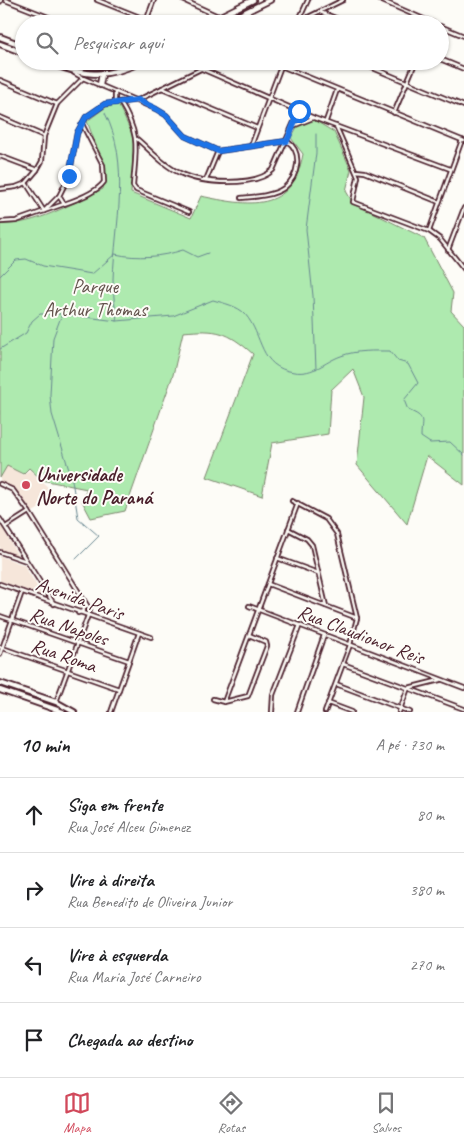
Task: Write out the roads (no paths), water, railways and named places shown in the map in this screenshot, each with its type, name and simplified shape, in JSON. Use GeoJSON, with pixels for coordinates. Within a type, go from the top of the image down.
{"type":"FeatureCollection","features":[{"type":"Feature","properties":{"kind":"main road"},"geometry":{"type":"LineString","coordinates":[[224,15],[254,0]]}},
{"type":"Feature","properties":{"kind":"main road"},"geometry":{"type":"LineString","coordinates":[[239,15],[270,0]]}},
{"type":"Feature","properties":{"kind":"main road"},"geometry":{"type":"LineString","coordinates":[[0,37],[15,43]]}},
{"type":"Feature","properties":{"kind":"main road"},"geometry":{"type":"LineString","coordinates":[[0,44],[15,50]]}},
{"type":"Feature","properties":{"kind":"main road"},"geometry":{"type":"LineString","coordinates":[[67,70],[74,73],[102,74],[121,70]]}},
{"type":"Feature","properties":{"kind":"main road"},"geometry":{"type":"LineString","coordinates":[[100,85],[102,74]]}},
{"type":"Feature","properties":{"kind":"main road"},"geometry":{"type":"LineString","coordinates":[[0,683],[56,702],[74,712]]}},
{"type":"Feature","properties":{"kind":"main road"},"geometry":{"type":"LineString","coordinates":[[0,690],[52,706],[63,712]]}},
{"type":"Feature","properties":{"kind":"street"},"geometry":{"type":"LineString","coordinates":[[97,0],[136,15]]}},
{"type":"Feature","properties":{"kind":"street"},"geometry":{"type":"LineString","coordinates":[[148,15],[154,0]]}},
{"type":"Feature","properties":{"kind":"street"},"geometry":{"type":"LineString","coordinates":[[183,0],[216,15]]}},
{"type":"Feature","properties":{"kind":"street"},"geometry":{"type":"LineString","coordinates":[[301,15],[308,0]]}},
{"type":"Feature","properties":{"kind":"street"},"geometry":{"type":"LineString","coordinates":[[314,15],[343,0]]}},
{"type":"Feature","properties":{"kind":"street"},"geometry":{"type":"LineString","coordinates":[[380,0],[414,15]]}},
{"type":"Feature","properties":{"kind":"street"},"geometry":{"type":"LineString","coordinates":[[2,1],[41,15]]}},
{"type":"Feature","properties":{"kind":"street"},"geometry":{"type":"LineString","coordinates":[[320,12],[328,15]]}},
{"type":"Feature","properties":{"kind":"street"},"geometry":{"type":"LineString","coordinates":[[449,30],[464,36]]}},
{"type":"Feature","properties":{"kind":"street"},"geometry":{"type":"LineString","coordinates":[[449,63],[464,69]]}},
{"type":"Feature","properties":{"kind":"street"},"geometry":{"type":"LineString","coordinates":[[44,211],[59,196],[69,176],[77,133],[86,117],[98,109],[115,103],[138,100],[200,70]]}},
{"type":"Feature","properties":{"kind":"street"},"geometry":{"type":"LineString","coordinates":[[204,70],[314,118],[450,170]]}},
{"type":"Feature","properties":{"kind":"street"},"geometry":{"type":"LineString","coordinates":[[251,146],[280,70]]}},
{"type":"Feature","properties":{"kind":"street"},"geometry":{"type":"LineString","coordinates":[[290,70],[463,140],[450,170],[429,231]]}},
{"type":"Feature","properties":{"kind":"street"},"geometry":{"type":"LineString","coordinates":[[378,70],[464,106]]}},
{"type":"Feature","properties":{"kind":"street"},"geometry":{"type":"LineString","coordinates":[[394,113],[412,70]]}},
{"type":"Feature","properties":{"kind":"street"},"geometry":{"type":"LineString","coordinates":[[74,73],[115,92],[138,100],[166,115],[185,136],[218,151],[287,141],[294,146],[299,155],[295,173],[284,188],[268,194],[241,198]]}},
{"type":"Feature","properties":{"kind":"street"},"geometry":{"type":"LineString","coordinates":[[0,189],[16,187],[26,183],[37,170],[42,161],[44,136],[57,104],[83,78]]}},
{"type":"Feature","properties":{"kind":"street"},"geometry":{"type":"LineString","coordinates":[[0,80],[57,104]]}},
{"type":"Feature","properties":{"kind":"street"},"geometry":{"type":"LineString","coordinates":[[162,88],[257,128]]}},
{"type":"Feature","properties":{"kind":"street"},"geometry":{"type":"LineString","coordinates":[[325,122],[337,90]]}},
{"type":"Feature","properties":{"kind":"street"},"geometry":{"type":"LineString","coordinates":[[115,92],[115,103]]}},
{"type":"Feature","properties":{"kind":"street"},"geometry":{"type":"LineString","coordinates":[[120,102],[137,140],[133,186],[136,190],[189,212]]}},
{"type":"Feature","properties":{"kind":"street"},"geometry":{"type":"LineString","coordinates":[[137,140],[180,174],[206,180],[232,182],[267,175],[273,170],[299,111]]}},
{"type":"Feature","properties":{"kind":"street"},"geometry":{"type":"LineString","coordinates":[[0,117],[44,136]]}},
{"type":"Feature","properties":{"kind":"street"},"geometry":{"type":"LineString","coordinates":[[292,127],[314,118]]}},
{"type":"Feature","properties":{"kind":"street"},"geometry":{"type":"LineString","coordinates":[[0,222],[16,221],[64,204],[83,196],[104,182],[102,165],[82,124]]}},
{"type":"Feature","properties":{"kind":"street"},"geometry":{"type":"LineString","coordinates":[[335,125],[358,178],[353,202],[429,231],[440,239],[464,270]]}},
{"type":"Feature","properties":{"kind":"street"},"geometry":{"type":"LineString","coordinates":[[206,180],[218,151]]}},
{"type":"Feature","properties":{"kind":"street"},"geometry":{"type":"LineString","coordinates":[[0,156],[37,170]]}},
{"type":"Feature","properties":{"kind":"street"},"geometry":{"type":"LineString","coordinates":[[356,171],[365,172],[439,202]]}},
{"type":"Feature","properties":{"kind":"street"},"geometry":{"type":"LineString","coordinates":[[26,183],[44,211]]}},
{"type":"Feature","properties":{"kind":"street"},"geometry":{"type":"LineString","coordinates":[[59,196],[64,204]]}},
{"type":"Feature","properties":{"kind":"street"},"geometry":{"type":"LineString","coordinates":[[448,250],[464,208]]}},
{"type":"Feature","properties":{"kind":"street"},"geometry":{"type":"LineString","coordinates":[[0,484],[13,490],[29,512],[90,612],[76,643],[56,702]]}},
{"type":"Feature","properties":{"kind":"street"},"geometry":{"type":"LineString","coordinates":[[292,501],[326,519],[337,534],[357,618],[350,644],[325,712]]}},
{"type":"Feature","properties":{"kind":"street"},"geometry":{"type":"LineString","coordinates":[[224,702],[298,503]]}},
{"type":"Feature","properties":{"kind":"street"},"geometry":{"type":"LineString","coordinates":[[6,526],[29,512]]}},
{"type":"Feature","properties":{"kind":"street"},"geometry":{"type":"LineString","coordinates":[[0,519],[54,604]]}},
{"type":"Feature","properties":{"kind":"street"},"geometry":{"type":"LineString","coordinates":[[288,529],[307,538],[312,545],[326,606]]}},
{"type":"Feature","properties":{"kind":"street"},"geometry":{"type":"LineString","coordinates":[[0,552],[27,561]]}},
{"type":"Feature","properties":{"kind":"street"},"geometry":{"type":"LineString","coordinates":[[277,558],[319,574]]}},
{"type":"Feature","properties":{"kind":"street","name":"Avenida Paris"},"geometry":{"type":"LineString","coordinates":[[0,584],[88,617],[151,637]]}},
{"type":"Feature","properties":{"kind":"street"},"geometry":{"type":"LineString","coordinates":[[268,584],[357,618]]}},
{"type":"Feature","properties":{"kind":"street"},"geometry":{"type":"LineString","coordinates":[[0,654],[22,592]]}},
{"type":"Feature","properties":{"kind":"street"},"geometry":{"type":"LineString","coordinates":[[77,613],[83,611],[86,604]]}},
{"type":"Feature","properties":{"kind":"street","name":"Rua Claudionor Reis"},"geometry":{"type":"LineString","coordinates":[[249,606],[464,688]]}},
{"type":"Feature","properties":{"kind":"street","name":"Rua Napoles"},"geometry":{"type":"LineString","coordinates":[[0,616],[129,661]]}},
{"type":"Feature","properties":{"kind":"street"},"geometry":{"type":"LineString","coordinates":[[272,712],[273,695],[300,625]]}},
{"type":"Feature","properties":{"kind":"street"},"geometry":{"type":"LineString","coordinates":[[111,712],[139,634]]}},
{"type":"Feature","properties":{"kind":"street"},"geometry":{"type":"LineString","coordinates":[[297,712],[324,634]]}},
{"type":"Feature","properties":{"kind":"street"},"geometry":{"type":"LineString","coordinates":[[213,699],[224,702],[248,696],[267,644],[250,635]]}},
{"type":"Feature","properties":{"kind":"street","name":"Rua Roma"},"geometry":{"type":"LineString","coordinates":[[1,648],[119,689]]}},
{"type":"Feature","properties":{"kind":"street"},"geometry":{"type":"LineString","coordinates":[[343,664],[464,709]]}},
{"type":"Feature","properties":{"kind":"street"},"geometry":{"type":"LineString","coordinates":[[408,688],[442,679]]}},
{"type":"Feature","properties":{"kind":"street"},"geometry":{"type":"LineString","coordinates":[[336,684],[399,710],[410,712]]}},
{"type":"Feature","properties":{"kind":"street"},"geometry":{"type":"LineString","coordinates":[[399,710],[408,688]]}},
{"type":"Feature","properties":{"kind":"street"},"geometry":{"type":"LineString","coordinates":[[328,703],[352,712]]}},
{"type":"Feature","properties":{"kind":"street"},"geometry":{"type":"LineString","coordinates":[[50,712],[52,706]]}},
{"type":"Feature","properties":{"kind":"waterway"},"geometry":{"type":"LineString","coordinates":[[105,113],[118,153],[120,194],[113,279],[117,321]]}},
{"type":"Feature","properties":{"kind":"waterway"},"geometry":{"type":"LineString","coordinates":[[316,134],[316,153],[306,229],[313,296],[316,369]]}},
{"type":"Feature","properties":{"kind":"waterway"},"geometry":{"type":"LineString","coordinates":[[0,276],[16,260],[26,259],[43,266],[92,274],[115,254],[149,256],[183,250],[197,257],[208,253]]}},
{"type":"Feature","properties":{"kind":"waterway"},"geometry":{"type":"LineString","coordinates":[[0,349],[26,333],[32,321],[40,314],[62,314],[117,321],[173,316],[213,300],[242,311],[251,323],[268,357],[282,369],[294,372],[307,372],[347,354],[365,351],[390,351],[398,361],[408,364],[418,383],[404,400],[408,410],[418,415],[422,420],[421,437],[430,443],[450,442],[464,455]]}},
{"type":"Feature","properties":{"kind":"waterway"},"geometry":{"type":"LineString","coordinates":[[62,314],[53,338],[50,395],[52,414],[72,480],[78,518],[99,536],[76,559]]}},
{"type":"Feature","properties":{"kind":"place","name":"Universidade Norte do Paraná"},"geometry":{"type":"Point","coordinates":[26,485]}},
{"type":"Feature","properties":{"kind":"park label","name":"Parque Arthur Thomas"},"geometry":{"type":"Point","coordinates":[95,298]}}]}
